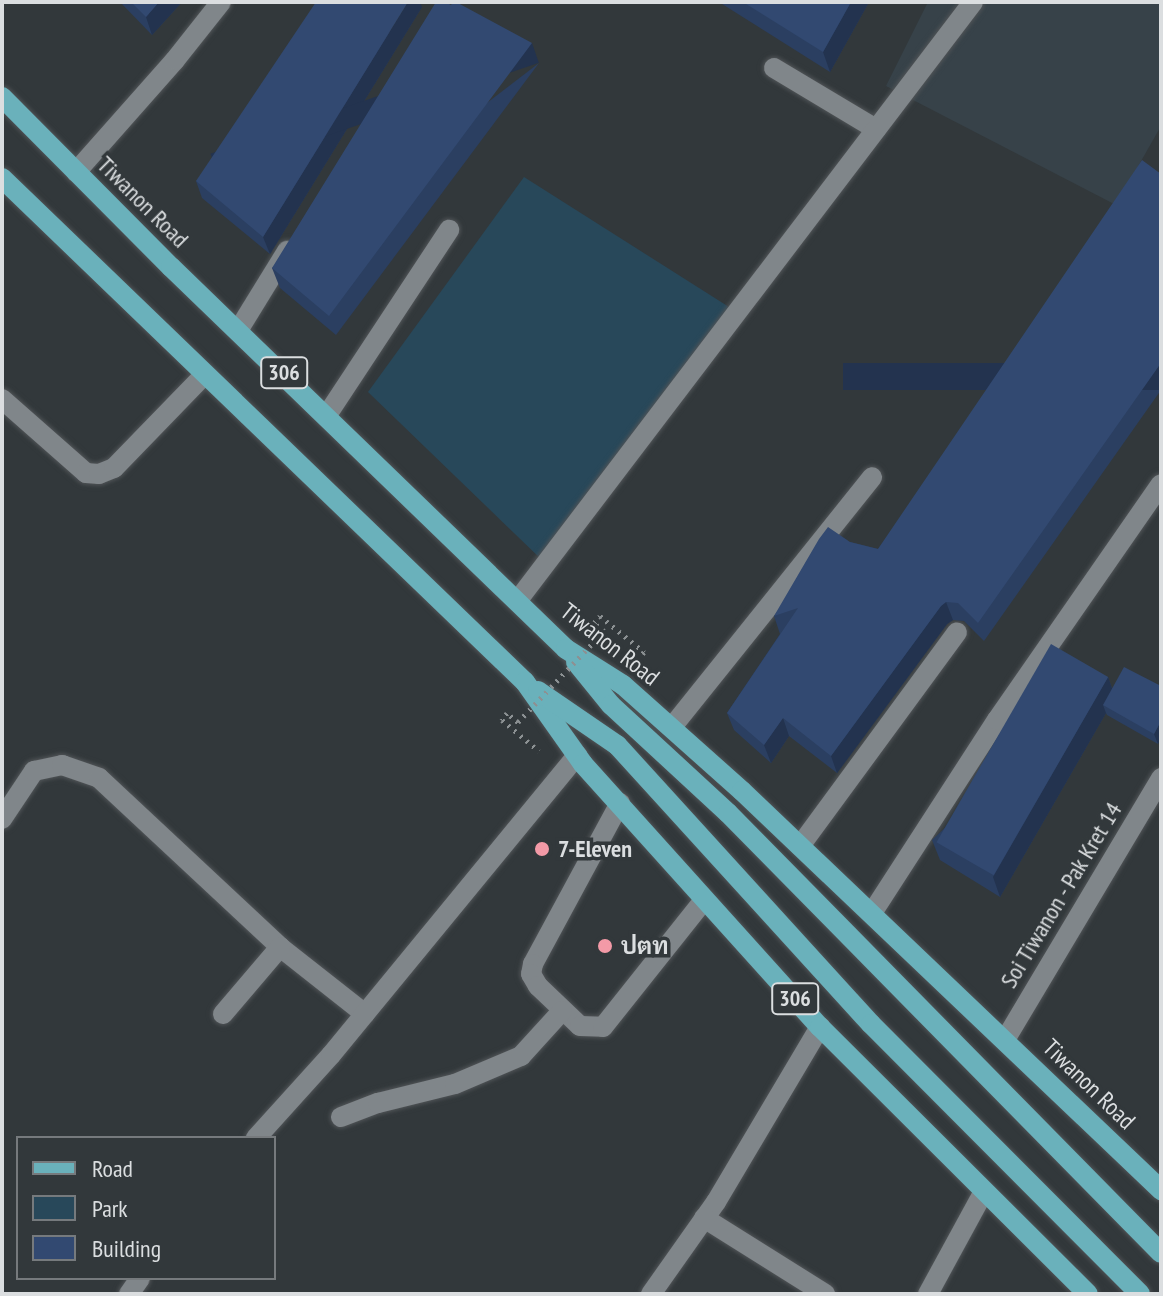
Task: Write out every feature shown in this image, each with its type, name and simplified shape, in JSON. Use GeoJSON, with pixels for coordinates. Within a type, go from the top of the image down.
{"type":"FeatureCollection","features":[{"type":"Feature","properties":{"kind":"main road","name":"Tiwanon Road"},"geometry":{"type":"LineString","coordinates":[[2,97],[566,649],[623,685],[672,727],[872,913],[1161,1190]]}},
{"type":"Feature","properties":{"kind":"main road","name":"306"},"geometry":{"type":"LineString","coordinates":[[2,178],[525,682],[617,745],[871,1024],[1140,1294]]}},
{"type":"Feature","properties":{"kind":"main road","name":"306"},"geometry":{"type":"LineString","coordinates":[[566,649],[611,705],[728,813],[1161,1253]]}},
{"type":"Feature","properties":{"kind":"main road","name":"306"},"geometry":{"type":"LineString","coordinates":[[525,682],[577,755],[820,1027],[983,1193],[1088,1294]]}},
{"type":"Feature","properties":{"kind":"street"},"geometry":{"type":"LineString","coordinates":[[76,172],[221,2]]}},
{"type":"Feature","properties":{"kind":"street"},"geometry":{"type":"LineString","coordinates":[[518,600],[973,2]]}},
{"type":"Feature","properties":{"kind":"street"},"geometry":{"type":"LineString","coordinates":[[774,68],[876,129]]}},
{"type":"Feature","properties":{"kind":"street"},"geometry":{"type":"LineString","coordinates":[[327,415],[449,230]]}},
{"type":"Feature","properties":{"kind":"street"},"geometry":{"type":"LineString","coordinates":[[239,329],[298,233]]}},
{"type":"Feature","properties":{"kind":"street"},"geometry":{"type":"LineString","coordinates":[[2,399],[86,473],[99,474],[114,468],[204,375]]}},
{"type":"Feature","properties":{"kind":"street"},"geometry":{"type":"LineString","coordinates":[[672,727],[872,477]]}},
{"type":"Feature","properties":{"kind":"street"},"geometry":{"type":"LineString","coordinates":[[872,913],[997,720],[1161,484]]}},
{"type":"Feature","properties":{"kind":"street"},"geometry":{"type":"LineString","coordinates":[[800,846],[957,632]]}},
{"type":"Feature","properties":{"kind":"street"},"geometry":{"type":"LineString","coordinates":[[258,1136],[365,1014],[577,755]]}},
{"type":"Feature","properties":{"kind":"street"},"geometry":{"type":"LineString","coordinates":[[2,819],[34,771],[62,765],[99,778],[280,947],[365,1014]]}},
{"type":"Feature","properties":{"kind":"street","name":"Soi Tiwanon - Pak Kret 14"},"geometry":{"type":"LineString","coordinates":[[1005,1040],[1161,778]]}},
{"type":"Feature","properties":{"kind":"street"},"geometry":{"type":"LineString","coordinates":[[620,803],[533,964],[531,974],[538,986],[580,1026],[603,1027],[704,900]]}},
{"type":"Feature","properties":{"kind":"street"},"geometry":{"type":"LineString","coordinates":[[223,1014],[280,947]]}},
{"type":"Feature","properties":{"kind":"street"},"geometry":{"type":"LineString","coordinates":[[341,1117],[378,1103],[455,1084],[521,1056],[562,1011]]}},
{"type":"Feature","properties":{"kind":"street"},"geometry":{"type":"LineString","coordinates":[[651,1294],[704,1218],[820,1027]]}},
{"type":"Feature","properties":{"kind":"street"},"geometry":{"type":"LineString","coordinates":[[928,1294],[983,1193]]}},
{"type":"Feature","properties":{"kind":"street"},"geometry":{"type":"LineString","coordinates":[[704,1218],[825,1294]]}},
{"type":"Feature","properties":{"kind":"path"},"geometry":{"type":"LineString","coordinates":[[550,760],[502,720],[507,713],[518,722],[604,631],[594,623],[600,616],[644,652]]}},
{"type":"Feature","properties":{"kind":"shaded area"},"geometry":{"type":"Polygon","coordinates":[[[928,2],[1161,2],[1161,126],[1116,205],[886,86],[928,2]]]}},
{"type":"Feature","properties":{"kind":"green space"},"geometry":{"type":"Polygon","coordinates":[[[524,177],[729,307],[543,561],[368,392],[524,177]]]}},
{"type":"Feature","properties":{"kind":"building"},"geometry":{"type":"Polygon","coordinates":[[[131,2],[159,2],[146,17],[131,2]]]}},
{"type":"Feature","properties":{"kind":"building"},"geometry":{"type":"Polygon","coordinates":[[[316,2],[408,2],[263,237],[196,181],[316,2]]]}},
{"type":"Feature","properties":{"kind":"building"},"geometry":{"type":"Polygon","coordinates":[[[436,2],[451,5],[456,2],[532,43],[329,316],[272,268],[436,2]]]}},
{"type":"Feature","properties":{"kind":"building"},"geometry":{"type":"Polygon","coordinates":[[[743,2],[851,2],[823,52],[743,2]]]}},
{"type":"Feature","properties":{"kind":"building"},"geometry":{"type":"Polygon","coordinates":[[[1142,160],[1161,174],[1161,363],[978,623],[958,603],[946,602],[941,606],[831,756],[783,718],[764,745],[727,713],[798,608],[774,616],[819,539],[828,527],[850,542],[878,549],[1142,160]]]}},
{"type":"Feature","properties":{"kind":"building"},"geometry":{"type":"Polygon","coordinates":[[[1051,644],[1108,677],[994,875],[936,842],[1051,644]]]}},
{"type":"Feature","properties":{"kind":"building"},"geometry":{"type":"Polygon","coordinates":[[[1124,667],[1161,686],[1161,721],[1154,734],[1103,705],[1124,667]]]}},
{"type":"Feature","properties":{"kind":"place","name":"7-Eleven"},"geometry":{"type":"Point","coordinates":[542,849]}},
{"type":"Feature","properties":{"kind":"place","name":"ปตท"},"geometry":{"type":"Point","coordinates":[605,946]}}]}
